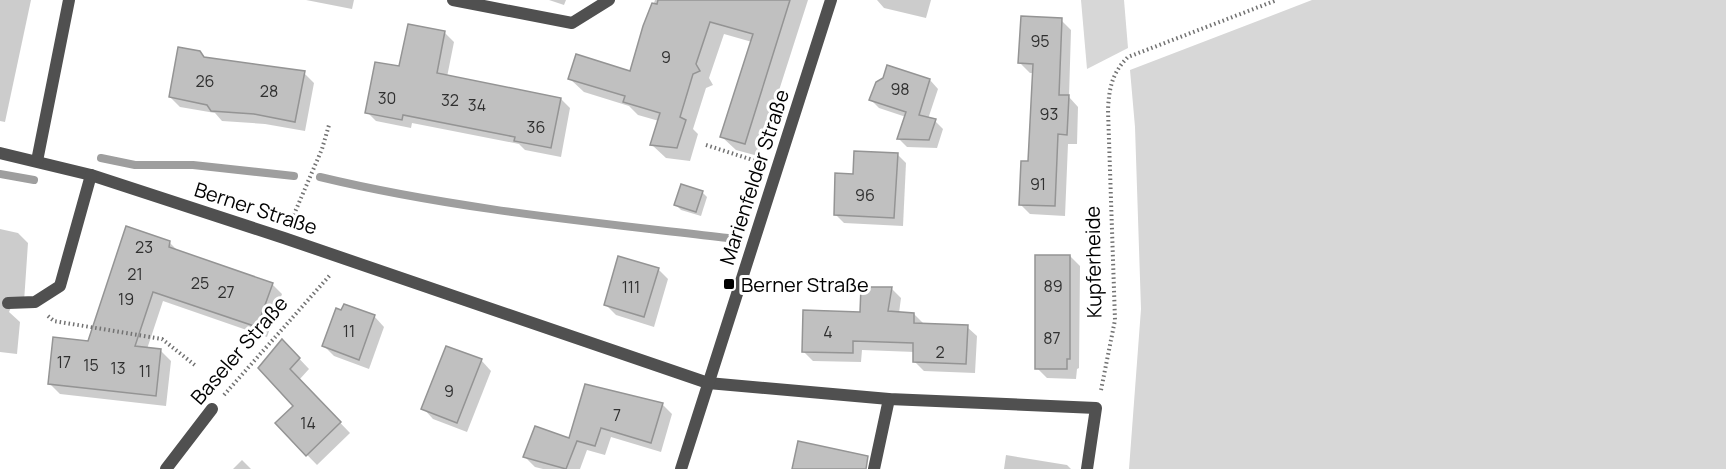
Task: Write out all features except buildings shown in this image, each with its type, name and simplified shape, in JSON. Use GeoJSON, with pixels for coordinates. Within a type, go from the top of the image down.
{"type":"FeatureCollection","features":[{"type":"Feature","properties":{"kind":"street"},"geometry":{"type":"LineString","coordinates":[[37,161],[69,0]]}},
{"type":"Feature","properties":{"kind":"street"},"geometry":{"type":"LineString","coordinates":[[453,0],[572,23],[609,0]]}},
{"type":"Feature","properties":{"kind":"street","name":"Marienfelder Straße"},"geometry":{"type":"LineString","coordinates":[[681,469],[831,0]]}},
{"type":"Feature","properties":{"kind":"street","name":"Berner Straße"},"geometry":{"type":"LineString","coordinates":[[0,153],[91,176],[284,238],[708,383],[889,399],[1096,408]]}},
{"type":"Feature","properties":{"kind":"street"},"geometry":{"type":"LineString","coordinates":[[8,303],[35,302],[60,286],[91,176]]}},
{"type":"Feature","properties":{"kind":"street"},"geometry":{"type":"LineString","coordinates":[[874,469],[889,399]]}},
{"type":"Feature","properties":{"kind":"street"},"geometry":{"type":"LineString","coordinates":[[1087,469],[1096,408]]}},
{"type":"Feature","properties":{"kind":"street","name":"Baseler Straße"},"geometry":{"type":"LineString","coordinates":[[166,469],[212,409]]}},
{"type":"Feature","properties":{"kind":"path","name":"Kupferheide"},"geometry":{"type":"LineString","coordinates":[[1096,408],[1107,372],[1115,320],[1108,110],[1110,87],[1116,69],[1128,57],[1277,0]]}},
{"type":"Feature","properties":{"kind":"path"},"geometry":{"type":"LineString","coordinates":[[284,238],[322,149],[329,125]]}},
{"type":"Feature","properties":{"kind":"path"},"geometry":{"type":"LineString","coordinates":[[706,145],[777,168]]}},
{"type":"Feature","properties":{"kind":"path","name":"Baseler Straße"},"geometry":{"type":"LineString","coordinates":[[212,409],[330,276],[339,256]]}},
{"type":"Feature","properties":{"kind":"path"},"geometry":{"type":"LineString","coordinates":[[35,302],[54,321],[162,339],[196,366]]}},
{"type":"Feature","properties":{"kind":"shaded area"},"geometry":{"type":"Polygon","coordinates":[[[1081,0],[1124,0],[1128,48],[1087,69],[1081,0]]]}},
{"type":"Feature","properties":{"kind":"shaded area"},"geometry":{"type":"Polygon","coordinates":[[[1312,0],[1726,0],[1726,469],[1129,469],[1141,309],[1135,127],[1130,70],[1312,0]]]}},
{"type":"Feature","properties":{"kind":"waterway"},"geometry":{"type":"LineString","coordinates":[[101,158],[135,165],[193,165],[294,176]]}},
{"type":"Feature","properties":{"kind":"waterway"},"geometry":{"type":"LineString","coordinates":[[0,174],[34,180]]}},
{"type":"Feature","properties":{"kind":"waterway"},"geometry":{"type":"LineString","coordinates":[[320,177],[472,206],[728,238]]}},
{"type":"Feature","properties":{"kind":"place","name":"Berner Straße"},"geometry":{"type":"Point","coordinates":[729,284]}}]}
